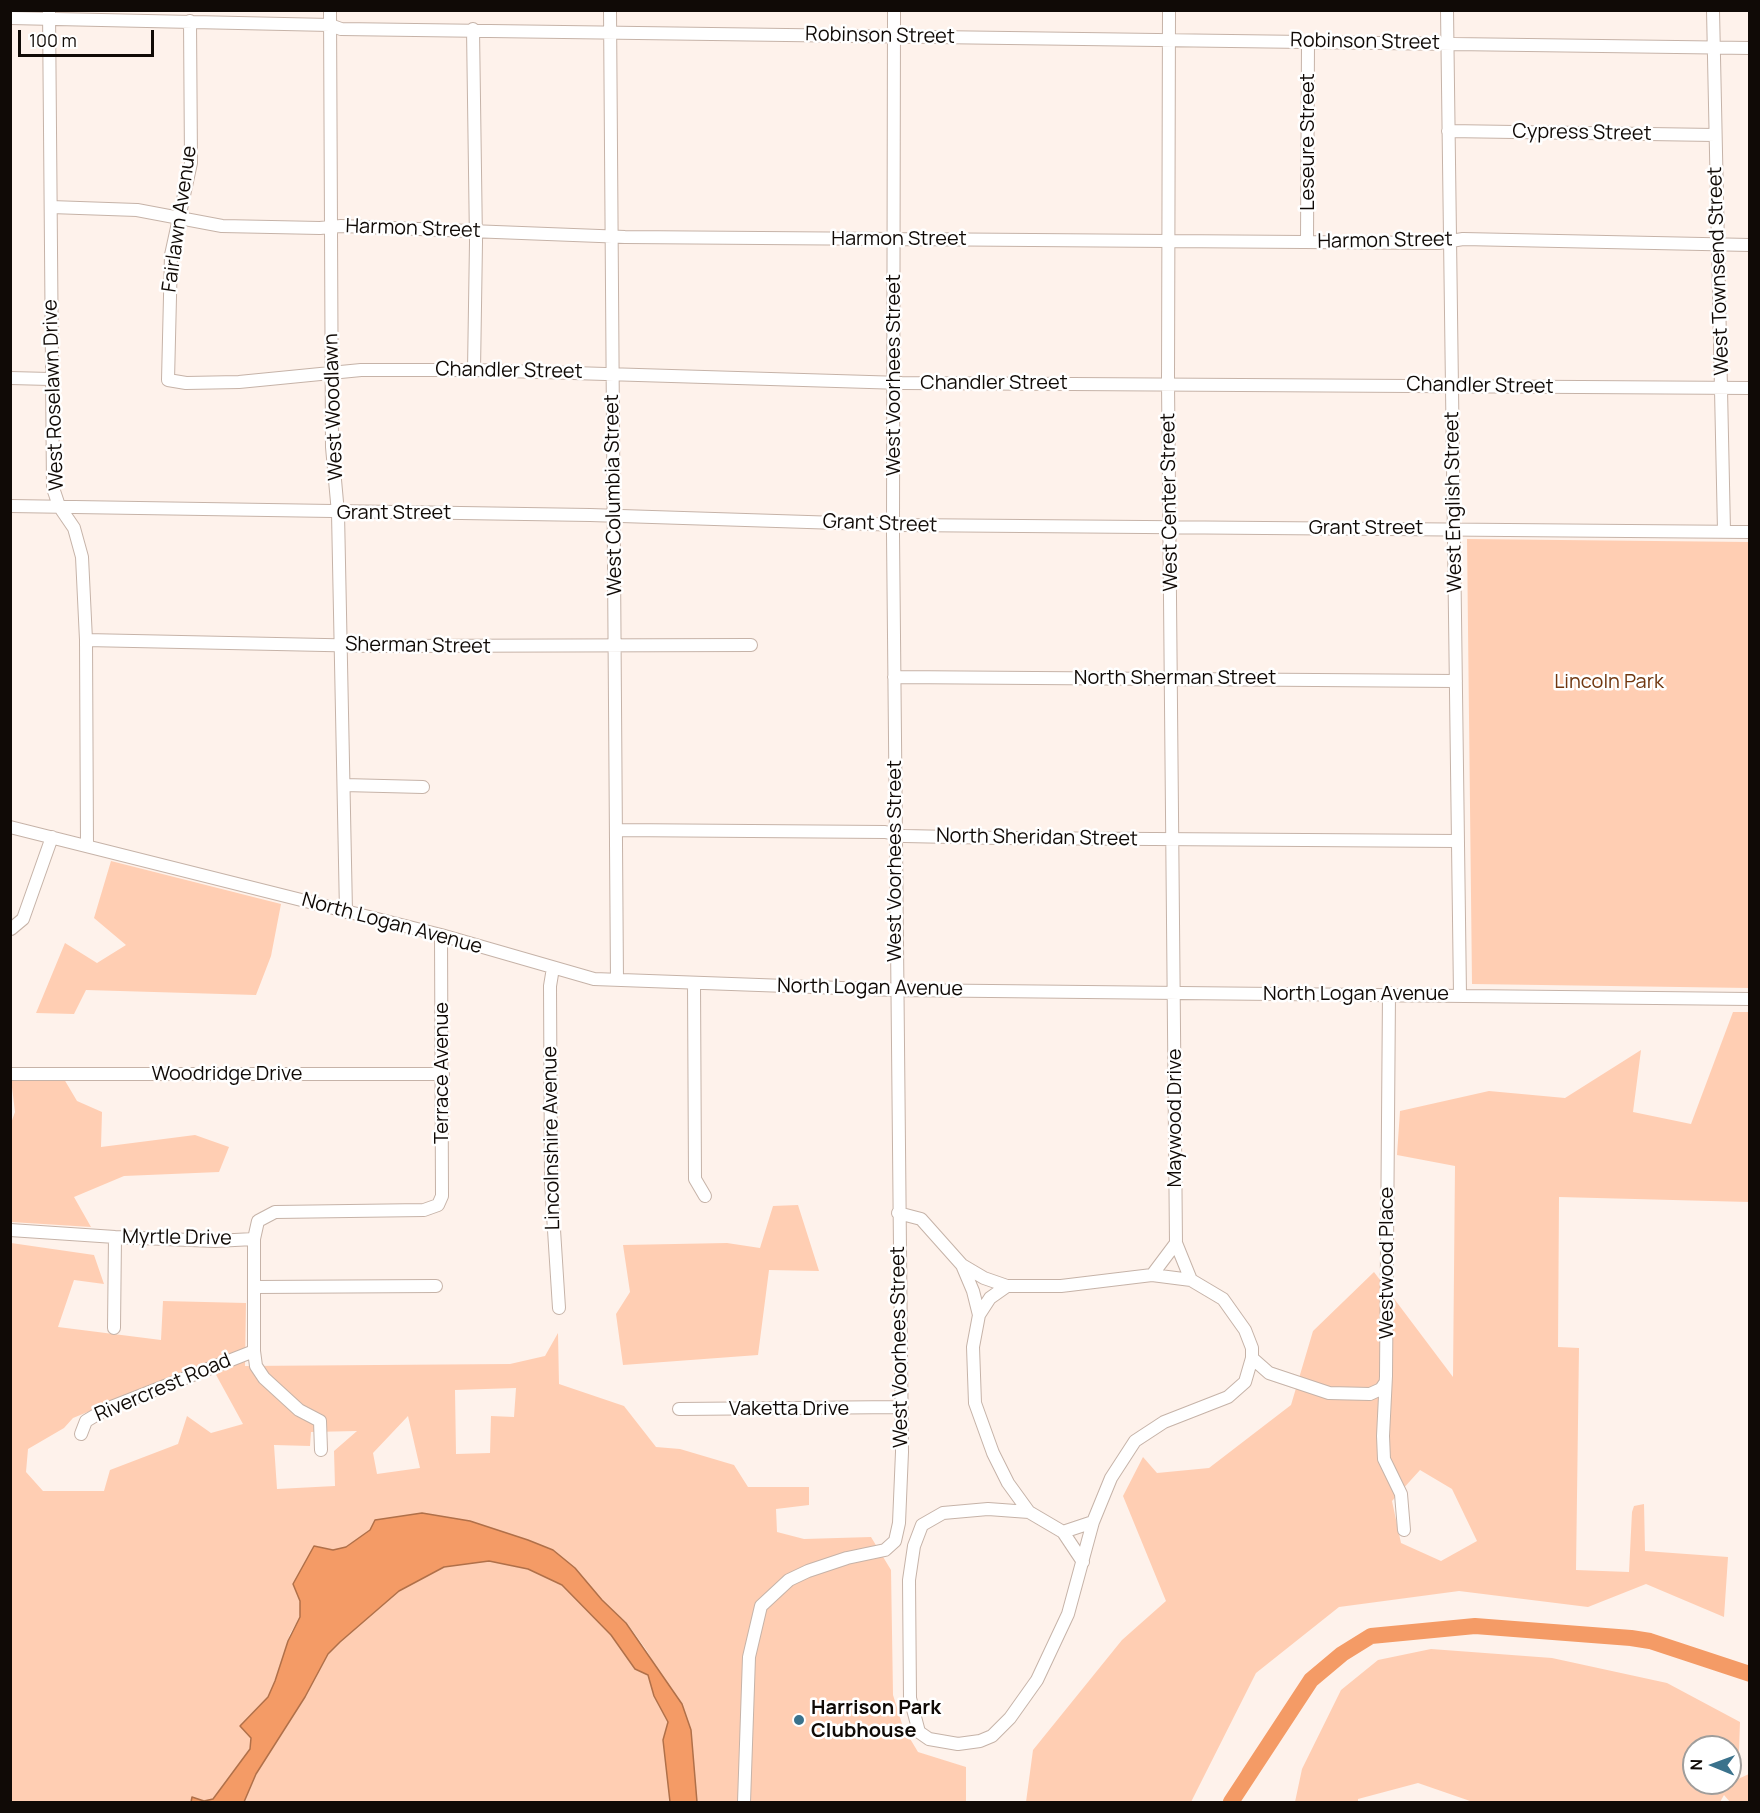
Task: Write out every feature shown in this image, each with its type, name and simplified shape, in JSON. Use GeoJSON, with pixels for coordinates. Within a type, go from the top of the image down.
{"type":"FeatureCollection","features":[{"type":"Feature","properties":{"kind":"street","name":"West Woodlawn"},"geometry":{"type":"LineString","coordinates":[[330,10],[333,447],[338,513],[346,912]]}},
{"type":"Feature","properties":{"kind":"street","name":"West Columbia Street"},"geometry":{"type":"LineString","coordinates":[[610,10],[617,980]]}},
{"type":"Feature","properties":{"kind":"street","name":"West Voorhees Street"},"geometry":{"type":"LineString","coordinates":[[744,1803],[749,1657],[761,1606],[789,1580],[808,1571],[847,1558],[885,1550],[895,1541],[899,1523],[893,525],[894,10]]}},
{"type":"Feature","properties":{"kind":"street","name":"West Center Street"},"geometry":{"type":"LineString","coordinates":[[1168,10],[1168,383],[1174,993]]}},
{"type":"Feature","properties":{"kind":"street","name":"West English Street"},"geometry":{"type":"LineString","coordinates":[[1447,10],[1460,994]]}},
{"type":"Feature","properties":{"kind":"street","name":"West Townsend Street"},"geometry":{"type":"LineString","coordinates":[[1713,10],[1724,531]]}},
{"type":"Feature","properties":{"kind":"street","name":"Robinson Street"},"geometry":{"type":"LineString","coordinates":[[10,18],[48,15],[330,24],[341,29],[1749,48]]}},
{"type":"Feature","properties":{"kind":"street","name":"West Roselawn Drive"},"geometry":{"type":"LineString","coordinates":[[48,15],[51,207],[50,379],[53,488],[59,506],[74,528],[82,556],[86,640],[87,846]]}},
{"type":"Feature","properties":{"kind":"street","name":"Fairlawn Avenue"},"geometry":{"type":"LineString","coordinates":[[168,380],[168,277],[191,163],[190,21]]}},
{"type":"Feature","properties":{"kind":"street"},"geometry":{"type":"LineString","coordinates":[[473,29],[474,370]]}},
{"type":"Feature","properties":{"kind":"street","name":"Leseure Street"},"geometry":{"type":"LineString","coordinates":[[1307,242],[1308,42]]}},
{"type":"Feature","properties":{"kind":"street","name":"Cypress Street"},"geometry":{"type":"LineString","coordinates":[[1448,131],[1715,135]]}},
{"type":"Feature","properties":{"kind":"street","name":"Harmon Street"},"geometry":{"type":"LineString","coordinates":[[51,207],[137,210],[222,226],[332,227],[612,236],[1749,244]]}},
{"type":"Feature","properties":{"kind":"street","name":"Chandler Street"},"geometry":{"type":"LineString","coordinates":[[168,380],[186,383],[239,382],[332,372],[474,370],[894,382],[1749,388]]}},
{"type":"Feature","properties":{"kind":"street"},"geometry":{"type":"LineString","coordinates":[[10,378],[50,379]]}},
{"type":"Feature","properties":{"kind":"street","name":"Grant Street"},"geometry":{"type":"LineString","coordinates":[[10,506],[614,516],[893,525],[1749,532]]}},
{"type":"Feature","properties":{"kind":"street","name":"Sherman Street"},"geometry":{"type":"LineString","coordinates":[[86,640],[500,647],[615,644],[751,645]]}},
{"type":"Feature","properties":{"kind":"street","name":"North Sherman Street"},"geometry":{"type":"LineString","coordinates":[[894,677],[1456,681]]}},
{"type":"Feature","properties":{"kind":"street"},"geometry":{"type":"LineString","coordinates":[[344,785],[423,787]]}},
{"type":"Feature","properties":{"kind":"street","name":"North Logan Avenue"},"geometry":{"type":"LineString","coordinates":[[10,827],[441,935],[594,979],[896,990],[1389,993],[1749,999]]}},
{"type":"Feature","properties":{"kind":"street","name":"North Sheridan Street"},"geometry":{"type":"LineString","coordinates":[[617,830],[1458,841]]}},
{"type":"Feature","properties":{"kind":"street"},"geometry":{"type":"LineString","coordinates":[[11,930],[23,919],[52,837]]}},
{"type":"Feature","properties":{"kind":"street","name":"Terrace Avenue"},"geometry":{"type":"LineString","coordinates":[[434,1208],[442,1196],[441,935]]}},
{"type":"Feature","properties":{"kind":"street","name":"Lincolnshire Avenue"},"geometry":{"type":"LineString","coordinates":[[553,968],[550,986],[552,1183],[559,1308]]}},
{"type":"Feature","properties":{"kind":"street"},"geometry":{"type":"LineString","coordinates":[[694,983],[695,1179],[705,1196]]}},
{"type":"Feature","properties":{"kind":"street","name":"Maywood Drive"},"geometry":{"type":"LineString","coordinates":[[1174,993],[1176,1243],[1191,1280]]}},
{"type":"Feature","properties":{"kind":"street","name":"Westwood Place"},"geometry":{"type":"LineString","coordinates":[[1389,993],[1384,1459],[1401,1494],[1404,1530]]}},
{"type":"Feature","properties":{"kind":"street","name":"Woodridge Drive"},"geometry":{"type":"LineString","coordinates":[[10,1074],[443,1074]]}},
{"type":"Feature","properties":{"kind":"street","name":"Myrtle Drive"},"geometry":{"type":"LineString","coordinates":[[10,1230],[215,1241],[254,1239],[258,1221],[275,1212],[434,1208]]}},
{"type":"Feature","properties":{"kind":"street"},"geometry":{"type":"LineString","coordinates":[[898,1213],[921,1218],[962,1265],[973,1291],[979,1314]]}},
{"type":"Feature","properties":{"kind":"street"},"geometry":{"type":"LineString","coordinates":[[114,1328],[115,1237]]}},
{"type":"Feature","properties":{"kind":"street","name":"Rivercrest Road"},"geometry":{"type":"LineString","coordinates":[[254,1239],[256,1366],[264,1378],[299,1410],[320,1421],[321,1450]]}},
{"type":"Feature","properties":{"kind":"street"},"geometry":{"type":"LineString","coordinates":[[1152,1275],[1176,1243]]}},
{"type":"Feature","properties":{"kind":"street"},"geometry":{"type":"LineString","coordinates":[[962,1265],[984,1278],[1008,1286],[1061,1286],[1152,1275],[1191,1280],[1223,1299],[1245,1330],[1252,1348],[1252,1358],[1245,1382]]}},
{"type":"Feature","properties":{"kind":"street"},"geometry":{"type":"LineString","coordinates":[[255,1287],[436,1286]]}},
{"type":"Feature","properties":{"kind":"street"},"geometry":{"type":"LineString","coordinates":[[1008,1286],[990,1298],[979,1314],[973,1347],[975,1402],[993,1453],[1008,1483],[1029,1512],[1063,1532],[1083,1562]]}},
{"type":"Feature","properties":{"kind":"street","name":"Rivercrest Road"},"geometry":{"type":"LineString","coordinates":[[81,1434],[86,1420],[106,1409],[254,1351]]}},
{"type":"Feature","properties":{"kind":"street"},"geometry":{"type":"LineString","coordinates":[[1252,1358],[1269,1373],[1329,1393],[1370,1394],[1381,1389],[1385,1383]]}},
{"type":"Feature","properties":{"kind":"street"},"geometry":{"type":"LineString","coordinates":[[1029,1512],[988,1509],[943,1513],[923,1523],[914,1546],[909,1580],[910,1698],[919,1732],[941,1742],[958,1744],[980,1741],[992,1736],[1010,1718],[1037,1680],[1068,1614],[1094,1522],[1111,1478],[1135,1441],[1164,1422],[1228,1397],[1245,1382],[1269,1373]]}},
{"type":"Feature","properties":{"kind":"street","name":"Vaketta Drive"},"geometry":{"type":"LineString","coordinates":[[679,1409],[900,1407]]}},
{"type":"Feature","properties":{"kind":"street"},"geometry":{"type":"LineString","coordinates":[[1063,1532],[1094,1522]]}},
{"type":"Feature","properties":{"kind":"green space","name":"Lincoln Park"},"geometry":{"type":"Polygon","coordinates":[[[1467,539],[1749,542],[1749,988],[1472,984],[1467,539]]]}},
{"type":"Feature","properties":{"kind":"green space"},"geometry":{"type":"Polygon","coordinates":[[[111,861],[281,904],[271,956],[256,995],[86,990],[74,1014],[36,1013],[65,943],[97,963],[126,945],[94,918],[111,861]]]}},
{"type":"Feature","properties":{"kind":"green space"},"geometry":{"type":"Polygon","coordinates":[[[1733,1012],[1749,1012],[1749,1202],[1559,1197],[1558,1347],[1579,1348],[1576,1570],[1629,1572],[1632,1512],[1634,1506],[1644,1504],[1645,1551],[1728,1557],[1724,1617],[1646,1584],[1588,1607],[1459,1591],[1339,1607],[1256,1673],[1191,1802],[1026,1802],[1033,1750],[1122,1640],[1166,1601],[1123,1496],[1143,1457],[1157,1473],[1209,1468],[1291,1405],[1313,1331],[1374,1272],[1453,1377],[1455,1166],[1397,1155],[1400,1111],[1489,1091],[1565,1098],[1641,1050],[1633,1112],[1691,1124],[1733,1012]],[[1420,1470],[1392,1501],[1401,1543],[1441,1561],[1477,1541],[1452,1489],[1420,1470]]]}},
{"type":"Feature","properties":{"kind":"green space"},"geometry":{"type":"Polygon","coordinates":[[[11,1079],[64,1079],[77,1101],[102,1112],[101,1147],[195,1135],[229,1147],[219,1172],[124,1176],[74,1197],[91,1227],[11,1222],[10,1126],[15,1112],[11,1079]]]}},
{"type":"Feature","properties":{"kind":"green space"},"geometry":{"type":"Polygon","coordinates":[[[798,1205],[819,1271],[769,1270],[758,1355],[623,1365],[616,1314],[630,1292],[623,1245],[727,1243],[760,1248],[773,1206],[798,1205]]]}},
{"type":"Feature","properties":{"kind":"green space"},"geometry":{"type":"Polygon","coordinates":[[[11,1243],[94,1255],[104,1284],[74,1280],[58,1327],[161,1340],[163,1301],[246,1303],[245,1366],[510,1364],[545,1356],[558,1333],[559,1384],[624,1406],[656,1447],[680,1449],[734,1465],[748,1487],[809,1487],[809,1505],[776,1509],[777,1532],[804,1539],[871,1537],[891,1570],[893,1695],[903,1727],[918,1752],[966,1767],[966,1802],[697,1802],[691,1730],[647,1651],[627,1623],[602,1600],[528,1540],[509,1535],[375,1520],[370,1530],[346,1547],[333,1550],[315,1546],[294,1584],[300,1601],[300,1617],[290,1634],[275,1681],[268,1697],[240,1726],[251,1738],[250,1749],[213,1799],[204,1801],[193,1797],[191,1802],[11,1802],[11,1243]],[[209,1362],[73,1418],[64,1428],[28,1449],[26,1472],[43,1491],[104,1491],[110,1470],[178,1444],[187,1416],[211,1433],[243,1424],[209,1362]],[[516,1388],[455,1390],[456,1454],[490,1453],[491,1416],[514,1417],[516,1388]],[[408,1416],[373,1453],[377,1474],[420,1468],[408,1416]],[[357,1431],[311,1432],[310,1446],[274,1445],[277,1489],[335,1486],[334,1451],[357,1431]]]}},
{"type":"Feature","properties":{"kind":"green space"},"geometry":{"type":"Polygon","coordinates":[[[489,1561],[528,1569],[562,1585],[611,1635],[635,1669],[648,1675],[654,1696],[668,1722],[663,1740],[670,1802],[244,1802],[256,1774],[305,1697],[328,1654],[340,1642],[399,1591],[444,1567],[489,1561]]]}},
{"type":"Feature","properties":{"kind":"green space"},"geometry":{"type":"Polygon","coordinates":[[[1431,1649],[1552,1658],[1667,1683],[1740,1722],[1740,1735],[1682,1735],[1682,1795],[1724,1795],[1720,1802],[1473,1802],[1418,1783],[1358,1799],[1358,1802],[1295,1802],[1302,1769],[1341,1690],[1378,1660],[1431,1649]]]}},
{"type":"Feature","properties":{"kind":"green space"},"geometry":{"type":"Polygon","coordinates":[[[1749,1774],[1749,1802],[1730,1802],[1724,1795],[1742,1795],[1742,1777],[1749,1774]]]}},
{"type":"Feature","properties":{"kind":"shaded area"},"geometry":{"type":"Polygon","coordinates":[[[422,1513],[470,1521],[528,1540],[553,1550],[575,1568],[602,1600],[626,1623],[682,1704],[691,1730],[697,1802],[670,1802],[663,1740],[668,1722],[654,1696],[648,1675],[635,1669],[611,1635],[562,1585],[528,1569],[489,1561],[444,1567],[399,1591],[340,1642],[328,1654],[305,1697],[256,1774],[244,1802],[191,1802],[192,1797],[204,1801],[213,1799],[250,1749],[251,1738],[240,1726],[268,1697],[275,1681],[288,1641],[300,1617],[300,1601],[293,1584],[314,1546],[333,1550],[346,1547],[370,1530],[375,1520],[422,1513]]]}},
{"type":"Feature","properties":{"kind":"waterway"},"geometry":{"type":"LineString","coordinates":[[1231,1802],[1311,1680],[1342,1654],[1371,1636],[1475,1626],[1631,1638],[1650,1641],[1750,1674]]}},
{"type":"Feature","properties":{"kind":"place","name":"Harrison Park Clubhouse"},"geometry":{"type":"Point","coordinates":[799,1720]}}]}
